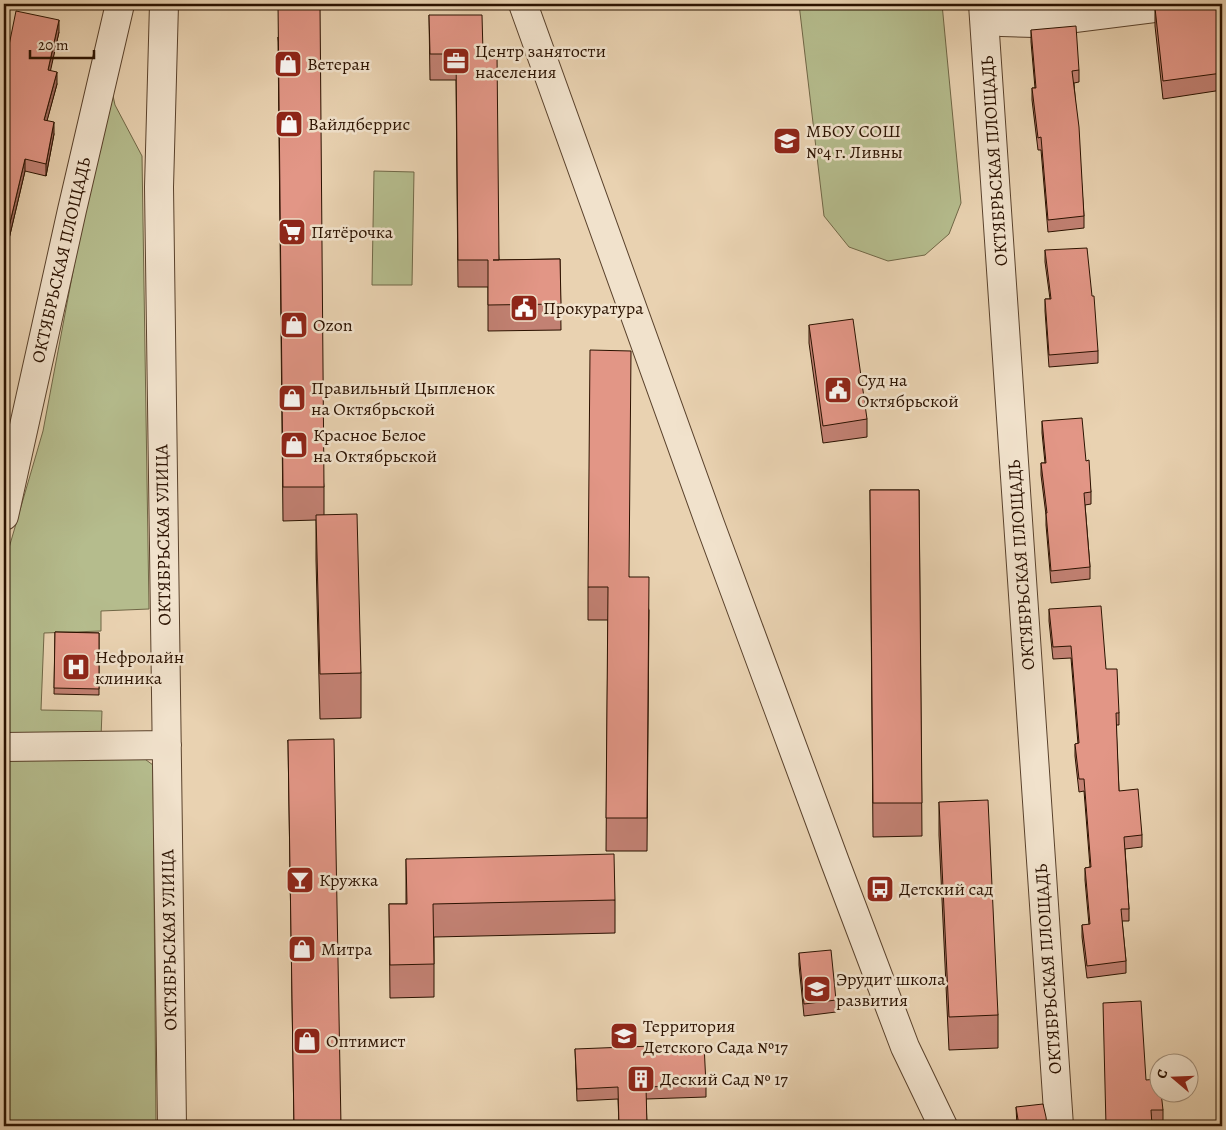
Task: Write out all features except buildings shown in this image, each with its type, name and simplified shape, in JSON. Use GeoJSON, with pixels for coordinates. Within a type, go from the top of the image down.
{"type":"FeatureCollection","features":[{"type":"Feature","properties":{"kind":"street","name":"ОКТЯБРЬСКАЯ ПЛОЩАДЬ"},"geometry":{"type":"LineString","coordinates":[[4,516],[120,4]]}},
{"type":"Feature","properties":{"kind":"street","name":"ОКТЯБРЬСКАЯ УЛИЦА"},"geometry":{"type":"LineString","coordinates":[[164,4],[159,187],[172,1126]]}},
{"type":"Feature","properties":{"kind":"street"},"geometry":{"type":"LineString","coordinates":[[522,4],[835,862],[905,1047],[943,1126]]}},
{"type":"Feature","properties":{"kind":"street"},"geometry":{"type":"LineString","coordinates":[[984,11],[1002,22],[1035,23],[1186,4]]}},
{"type":"Feature","properties":{"kind":"street","name":"ОКТЯБРЬСКАЯ ПЛОЩАДЬ"},"geometry":{"type":"LineString","coordinates":[[984,11],[1059,1126]]}},
{"type":"Feature","properties":{"kind":"street"},"geometry":{"type":"LineString","coordinates":[[4,747],[167,745]]}},
{"type":"Feature","properties":{"kind":"green space"},"geometry":{"type":"Polygon","coordinates":[[[799,4],[942,4],[961,203],[949,234],[925,255],[888,261],[849,247],[824,216],[799,4]]]}},
{"type":"Feature","properties":{"kind":"green space"},"geometry":{"type":"Polygon","coordinates":[[[112,91],[115,105],[142,156],[149,609],[101,611],[101,631],[44,633],[41,710],[102,711],[101,738],[4,738],[4,565],[43,431],[106,96],[112,91]]]}},
{"type":"Feature","properties":{"kind":"green space"},"geometry":{"type":"Polygon","coordinates":[[[374,171],[414,172],[412,285],[372,285],[374,171]]]}},
{"type":"Feature","properties":{"kind":"green space"},"geometry":{"type":"Polygon","coordinates":[[[142,757],[153,765],[156,1126],[4,1126],[4,761],[142,757]]]}},
{"type":"Feature","properties":{"kind":"place","name":"Центр занятости населения"},"geometry":{"type":"Point","coordinates":[456,61]}},
{"type":"Feature","properties":{"kind":"place","name":"Ветеран"},"geometry":{"type":"Point","coordinates":[288,64]}},
{"type":"Feature","properties":{"kind":"place","name":"Вайлдберрис"},"geometry":{"type":"Point","coordinates":[289,124]}},
{"type":"Feature","properties":{"kind":"place","name":"МБОУ СОШ №4 г. Ливны"},"geometry":{"type":"Point","coordinates":[787,141]}},
{"type":"Feature","properties":{"kind":"place","name":"Пятёрочка"},"geometry":{"type":"Point","coordinates":[292,232]}},
{"type":"Feature","properties":{"kind":"place","name":"Прокуратура"},"geometry":{"type":"Point","coordinates":[524,308]}},
{"type":"Feature","properties":{"kind":"place","name":"Ozon"},"geometry":{"type":"Point","coordinates":[294,325]}},
{"type":"Feature","properties":{"kind":"place","name":"Суд на Октябрьской"},"geometry":{"type":"Point","coordinates":[838,390]}},
{"type":"Feature","properties":{"kind":"place","name":"Правильный Цыпленок на Октябрьской"},"geometry":{"type":"Point","coordinates":[292,398]}},
{"type":"Feature","properties":{"kind":"place","name":"Красное Белое на Октябрьской"},"geometry":{"type":"Point","coordinates":[294,445]}},
{"type":"Feature","properties":{"kind":"place","name":"Нефролайн клиника"},"geometry":{"type":"Point","coordinates":[76,667]}},
{"type":"Feature","properties":{"kind":"place","name":"Кружка"},"geometry":{"type":"Point","coordinates":[300,880]}},
{"type":"Feature","properties":{"kind":"place","name":"Детский сад"},"geometry":{"type":"Point","coordinates":[880,889]}},
{"type":"Feature","properties":{"kind":"place","name":"Митра"},"geometry":{"type":"Point","coordinates":[302,949]}},
{"type":"Feature","properties":{"kind":"place","name":"Эрудит школа развития"},"geometry":{"type":"Point","coordinates":[817,989]}},
{"type":"Feature","properties":{"kind":"place","name":"Территория Детского Сада №17"},"geometry":{"type":"Point","coordinates":[624,1036]}},
{"type":"Feature","properties":{"kind":"place","name":"Оптимист"},"geometry":{"type":"Point","coordinates":[307,1041]}},
{"type":"Feature","properties":{"kind":"place","name":"Деский Сад № 17"},"geometry":{"type":"Point","coordinates":[641,1079]}}]}
